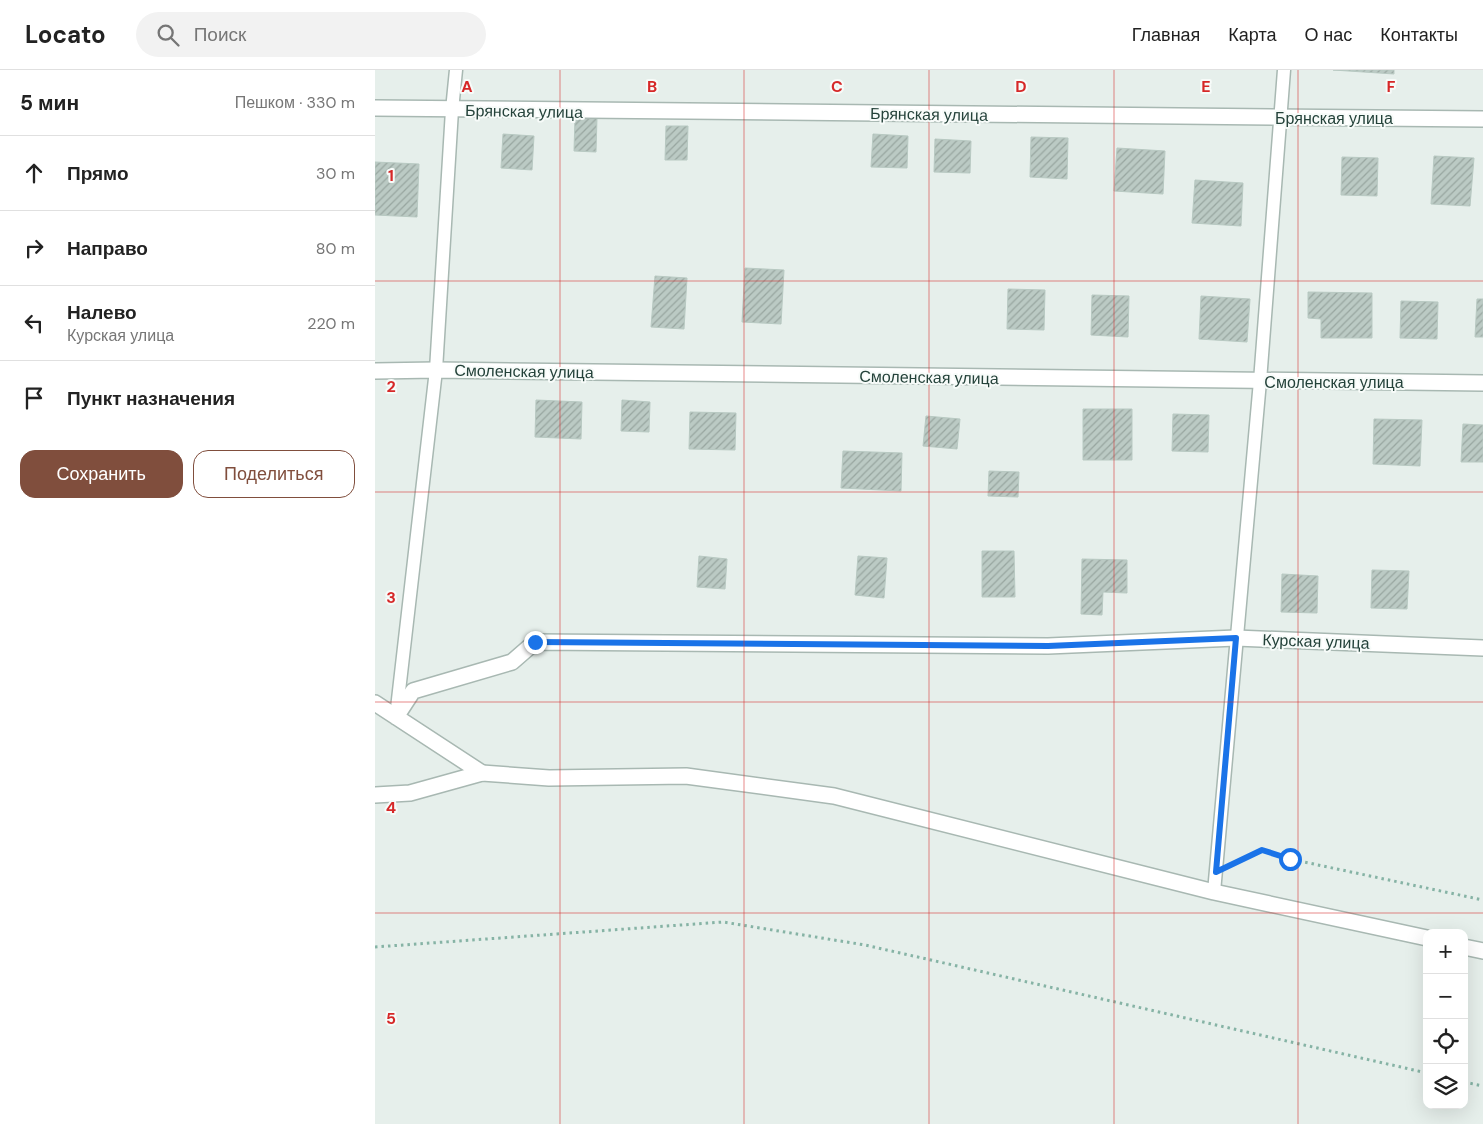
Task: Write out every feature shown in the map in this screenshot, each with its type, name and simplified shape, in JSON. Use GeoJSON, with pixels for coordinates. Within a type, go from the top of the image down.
{"type":"FeatureCollection","features":[{"type":"Feature","properties":{"kind":"street","name":"Брянская улица"},"geometry":{"type":"LineString","coordinates":[[375,108],[1280,118],[1483,118]]}},
{"type":"Feature","properties":{"kind":"street","name":"Смоленская улица"},"geometry":{"type":"LineString","coordinates":[[375,372],[436,370],[1483,383]]}},
{"type":"Feature","properties":{"kind":"street","name":"Курская улица"},"geometry":{"type":"LineString","coordinates":[[396,717],[413,691],[512,662],[535,642],[1048,646],[1236,638],[1483,648]]}},
{"type":"Feature","properties":{"kind":"street"},"geometry":{"type":"LineString","coordinates":[[375,703],[482,773]]}},
{"type":"Feature","properties":{"kind":"street"},"geometry":{"type":"LineString","coordinates":[[375,795],[410,793],[482,773],[549,778],[686,776],[834,796],[1214,892],[1423,937]]}},
{"type":"Feature","properties":{"kind":"street"},"geometry":{"type":"LineString","coordinates":[[1468,948],[1483,951]]}},
{"type":"Feature","properties":{"kind":"lane"},"geometry":{"type":"LineString","coordinates":[[396,717],[436,370],[456,70]]}},
{"type":"Feature","properties":{"kind":"lane"},"geometry":{"type":"LineString","coordinates":[[1214,892],[1260,381],[1285,70]]}},
{"type":"Feature","properties":{"kind":"path"},"geometry":{"type":"LineString","coordinates":[[1216,872],[1262,850],[1290,859],[1483,900]]}},
{"type":"Feature","properties":{"kind":"path"},"geometry":{"type":"LineString","coordinates":[[375,947],[723,922],[865,945],[1423,1072]]}},
{"type":"Feature","properties":{"kind":"path"},"geometry":{"type":"LineString","coordinates":[[1468,1083],[1483,1086]]}},
{"type":"Feature","properties":{"kind":"building"},"geometry":{"type":"Polygon","coordinates":[[[1333,70],[1394,70],[1394,74],[1333,70]]]}},
{"type":"Feature","properties":{"kind":"building"},"geometry":{"type":"Polygon","coordinates":[[[575,117],[597,117],[596,152],[574,151],[575,117]]]}},
{"type":"Feature","properties":{"kind":"building"},"geometry":{"type":"Polygon","coordinates":[[[666,126],[688,126],[687,160],[665,160],[666,126]]]}},
{"type":"Feature","properties":{"kind":"building"},"geometry":{"type":"Polygon","coordinates":[[[503,134],[534,136],[532,170],[501,168],[503,134]]]}},
{"type":"Feature","properties":{"kind":"building"},"geometry":{"type":"Polygon","coordinates":[[[873,134],[908,136],[907,168],[871,167],[873,134]]]}},
{"type":"Feature","properties":{"kind":"building"},"geometry":{"type":"Polygon","coordinates":[[[1031,137],[1068,138],[1067,179],[1030,177],[1031,137]]]}},
{"type":"Feature","properties":{"kind":"building"},"geometry":{"type":"Polygon","coordinates":[[[935,139],[971,141],[970,173],[934,172],[935,139]]]}},
{"type":"Feature","properties":{"kind":"building"},"geometry":{"type":"Polygon","coordinates":[[[1117,148],[1165,151],[1163,194],[1114,191],[1117,148]]]}},
{"type":"Feature","properties":{"kind":"building"},"geometry":{"type":"Polygon","coordinates":[[[1434,156],[1474,158],[1470,206],[1431,204],[1434,156]]]}},
{"type":"Feature","properties":{"kind":"building"},"geometry":{"type":"Polygon","coordinates":[[[1342,157],[1378,158],[1377,196],[1341,195],[1342,157]]]}},
{"type":"Feature","properties":{"kind":"building"},"geometry":{"type":"Polygon","coordinates":[[[375,162],[419,164],[417,217],[375,215],[375,162]]]}},
{"type":"Feature","properties":{"kind":"building"},"geometry":{"type":"Polygon","coordinates":[[[1195,180],[1243,183],[1241,226],[1192,223],[1195,180]]]}},
{"type":"Feature","properties":{"kind":"building"},"geometry":{"type":"Polygon","coordinates":[[[745,268],[784,270],[781,324],[742,322],[745,268]]]}},
{"type":"Feature","properties":{"kind":"building"},"geometry":{"type":"Polygon","coordinates":[[[655,276],[687,278],[684,329],[651,327],[655,276]]]}},
{"type":"Feature","properties":{"kind":"building"},"geometry":{"type":"Polygon","coordinates":[[[1008,289],[1045,290],[1044,330],[1007,329],[1008,289]]]}},
{"type":"Feature","properties":{"kind":"building"},"geometry":{"type":"Polygon","coordinates":[[[1308,292],[1372,293],[1372,338],[1321,338],[1321,319],[1308,318],[1308,292]]]}},
{"type":"Feature","properties":{"kind":"building"},"geometry":{"type":"Polygon","coordinates":[[[1092,295],[1129,296],[1128,337],[1091,335],[1092,295]]]}},
{"type":"Feature","properties":{"kind":"building"},"geometry":{"type":"Polygon","coordinates":[[[1201,296],[1250,299],[1247,342],[1199,339],[1201,296]]]}},
{"type":"Feature","properties":{"kind":"building"},"geometry":{"type":"Polygon","coordinates":[[[1477,299],[1483,299],[1483,337],[1475,337],[1477,299]]]}},
{"type":"Feature","properties":{"kind":"building"},"geometry":{"type":"Polygon","coordinates":[[[1401,301],[1438,302],[1437,339],[1400,338],[1401,301]]]}},
{"type":"Feature","properties":{"kind":"building"},"geometry":{"type":"Polygon","coordinates":[[[536,400],[582,402],[581,439],[535,437],[536,400]]]}},
{"type":"Feature","properties":{"kind":"building"},"geometry":{"type":"Polygon","coordinates":[[[622,400],[650,402],[649,432],[621,431],[622,400]]]}},
{"type":"Feature","properties":{"kind":"building"},"geometry":{"type":"Polygon","coordinates":[[[1083,409],[1132,409],[1132,460],[1083,460],[1083,409]]]}},
{"type":"Feature","properties":{"kind":"building"},"geometry":{"type":"Polygon","coordinates":[[[690,412],[736,413],[735,450],[689,449],[690,412]]]}},
{"type":"Feature","properties":{"kind":"building"},"geometry":{"type":"Polygon","coordinates":[[[1173,414],[1209,415],[1208,452],[1172,451],[1173,414]]]}},
{"type":"Feature","properties":{"kind":"building"},"geometry":{"type":"Polygon","coordinates":[[[926,416],[960,419],[957,449],[923,446],[926,416]]]}},
{"type":"Feature","properties":{"kind":"building"},"geometry":{"type":"Polygon","coordinates":[[[1374,419],[1422,420],[1420,466],[1373,464],[1374,419]]]}},
{"type":"Feature","properties":{"kind":"building"},"geometry":{"type":"Polygon","coordinates":[[[1463,424],[1483,425],[1483,462],[1461,462],[1463,424]]]}},
{"type":"Feature","properties":{"kind":"building"},"geometry":{"type":"Polygon","coordinates":[[[843,451],[902,453],[901,491],[841,488],[843,451]]]}},
{"type":"Feature","properties":{"kind":"building"},"geometry":{"type":"Polygon","coordinates":[[[989,471],[1019,472],[1018,497],[988,496],[989,471]]]}},
{"type":"Feature","properties":{"kind":"building"},"geometry":{"type":"Polygon","coordinates":[[[982,551],[1014,551],[1015,597],[982,597],[982,551]]]}},
{"type":"Feature","properties":{"kind":"building"},"geometry":{"type":"Polygon","coordinates":[[[699,556],[727,559],[725,589],[697,587],[699,556]]]}},
{"type":"Feature","properties":{"kind":"building"},"geometry":{"type":"Polygon","coordinates":[[[858,556],[887,558],[884,598],[855,595],[858,556]]]}},
{"type":"Feature","properties":{"kind":"building"},"geometry":{"type":"Polygon","coordinates":[[[1082,559],[1127,560],[1127,593],[1103,592],[1102,615],[1081,614],[1082,559]]]}},
{"type":"Feature","properties":{"kind":"building"},"geometry":{"type":"Polygon","coordinates":[[[1372,570],[1409,571],[1407,609],[1371,608],[1372,570]]]}},
{"type":"Feature","properties":{"kind":"building"},"geometry":{"type":"Polygon","coordinates":[[[1282,574],[1318,576],[1317,613],[1281,612],[1282,574]]]}},
{"type":"Feature","properties":{"kind":"route"},"geometry":{"type":"LineString","coordinates":[[535,642],[1048,646],[1236,638],[1216,872],[1262,850],[1290,859]]}}]}
